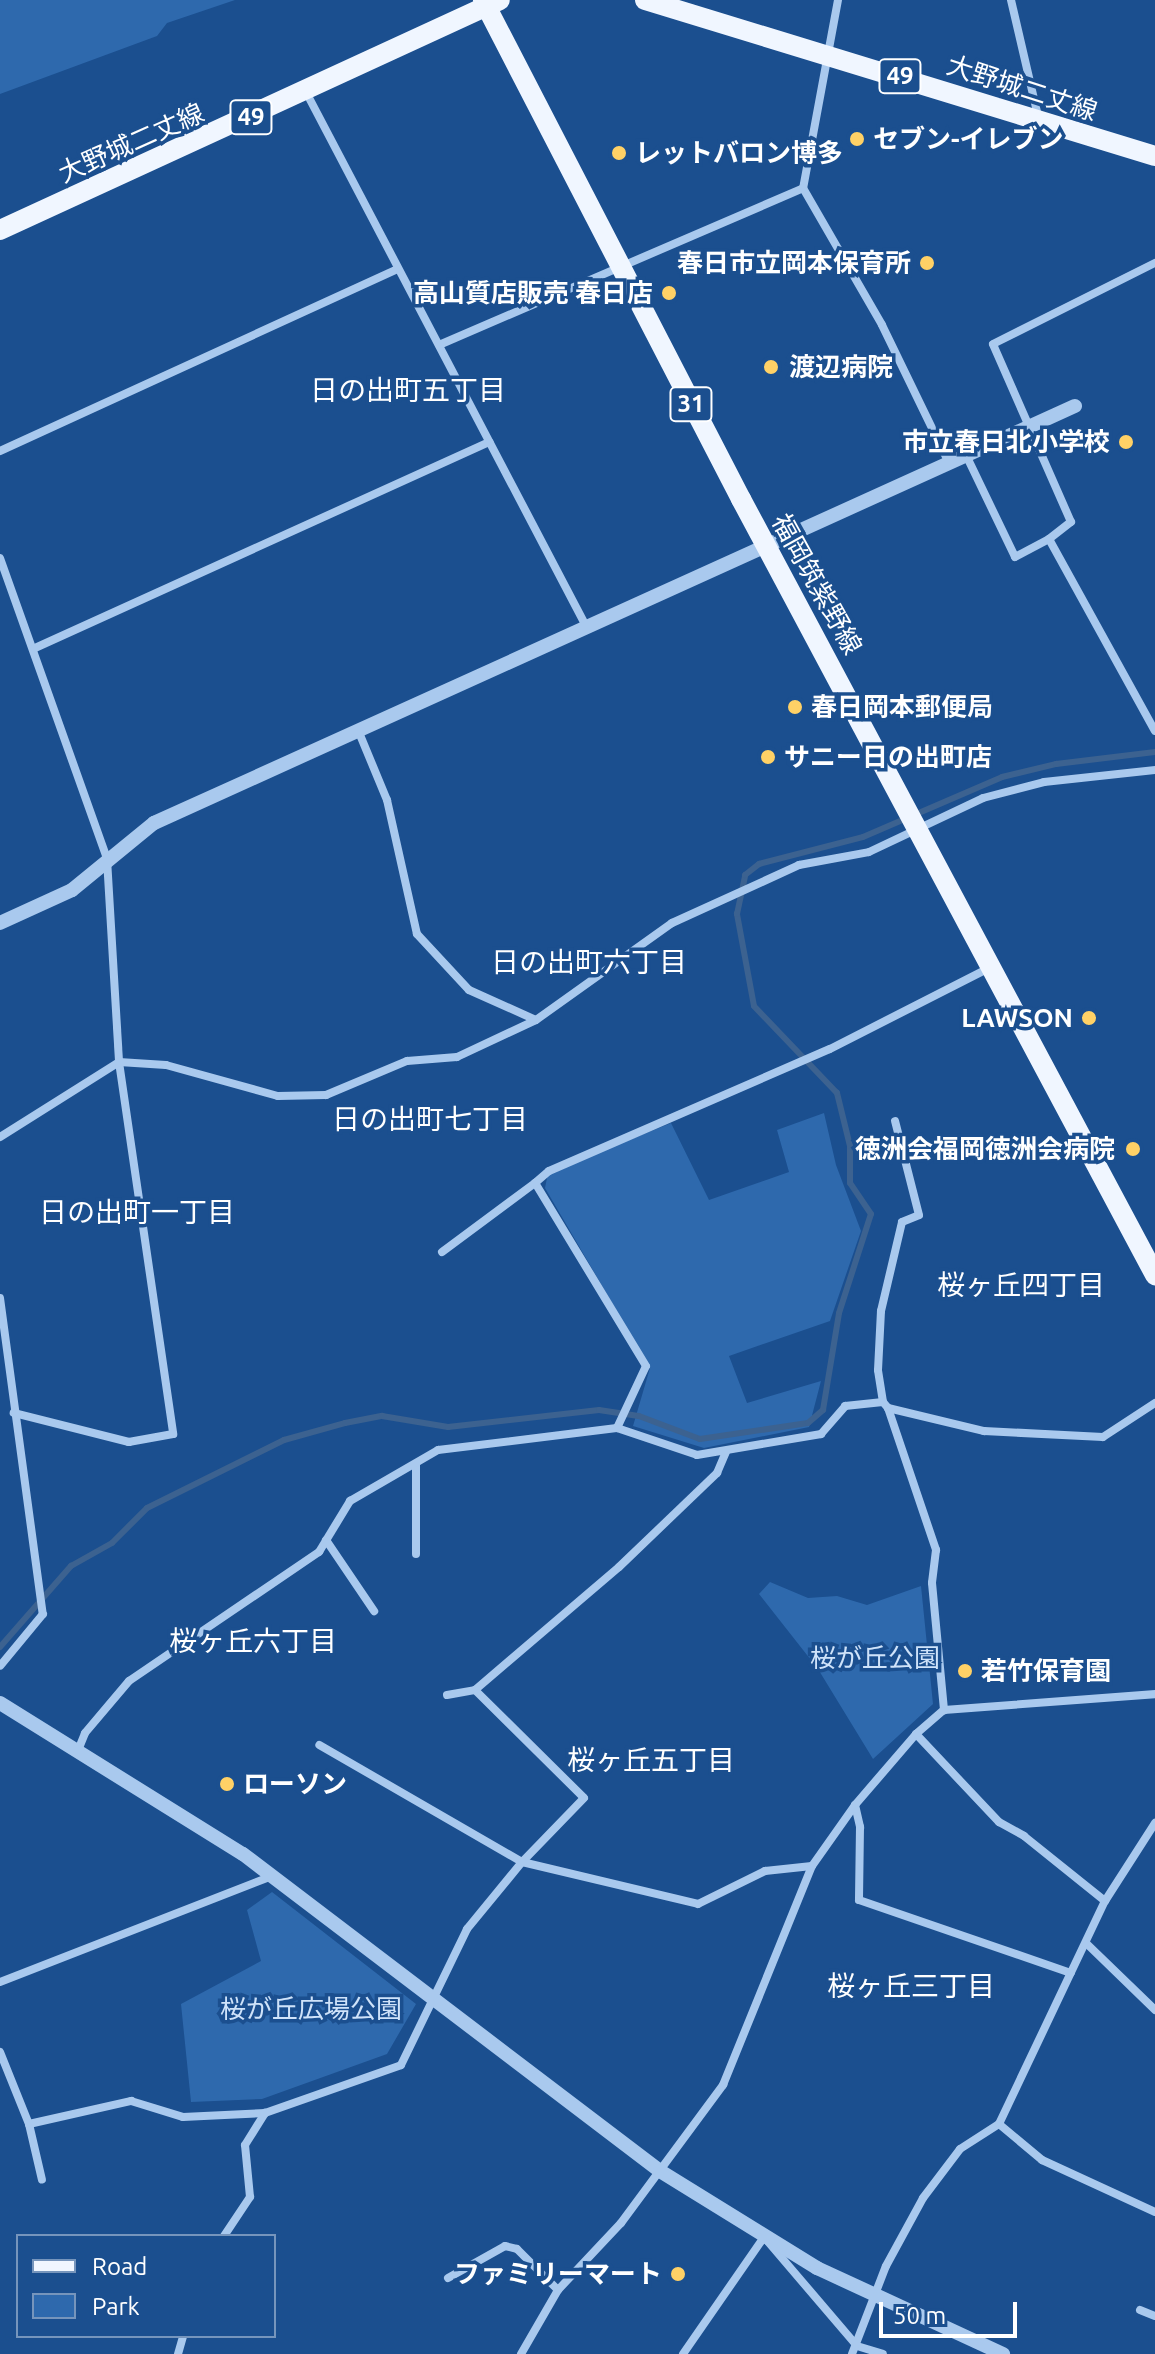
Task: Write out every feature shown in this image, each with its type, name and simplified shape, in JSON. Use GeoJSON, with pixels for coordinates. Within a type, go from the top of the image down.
{"type":"FeatureCollection","features":[{"type":"Feature","properties":{"kind":"main road","name":"大野城二丈線"},"geometry":{"type":"LineString","coordinates":[[645,0],[688,6],[1040,124],[1155,156]]}},
{"type":"Feature","properties":{"kind":"main road","name":"大野城二丈線"},"geometry":{"type":"LineString","coordinates":[[0,230],[306,92],[490,2]]}},
{"type":"Feature","properties":{"kind":"main road","name":"福岡筑紫野線"},"geometry":{"type":"LineString","coordinates":[[490,2],[620,267],[1155,1275]]}},
{"type":"Feature","properties":{"kind":"street"},"geometry":{"type":"LineString","coordinates":[[838,0],[826,51],[803,188],[882,325],[949,463]]}},
{"type":"Feature","properties":{"kind":"street"},"geometry":{"type":"LineString","coordinates":[[1011,0],[1040,124]]}},
{"type":"Feature","properties":{"kind":"street"},"geometry":{"type":"LineString","coordinates":[[306,92],[586,626]]}},
{"type":"Feature","properties":{"kind":"street"},"geometry":{"type":"LineString","coordinates":[[439,345],[803,188]]}},
{"type":"Feature","properties":{"kind":"street"},"geometry":{"type":"LineString","coordinates":[[966,455],[1015,557],[1049,539],[1071,522],[993,344],[1155,263]]}},
{"type":"Feature","properties":{"kind":"street"},"geometry":{"type":"LineString","coordinates":[[0,451],[397,269]]}},
{"type":"Feature","properties":{"kind":"street"},"geometry":{"type":"LineString","coordinates":[[0,923],[72,890],[154,823],[1075,406]]}},
{"type":"Feature","properties":{"kind":"street"},"geometry":{"type":"LineString","coordinates":[[35,648],[490,442]]}},
{"type":"Feature","properties":{"kind":"street"},"geometry":{"type":"LineString","coordinates":[[1049,539],[1155,731]]}},
{"type":"Feature","properties":{"kind":"street"},"geometry":{"type":"LineString","coordinates":[[0,559],[35,648],[107,859],[119,1062],[173,1434],[129,1442],[14,1413]]}},
{"type":"Feature","properties":{"kind":"street"},"geometry":{"type":"LineString","coordinates":[[358,730],[387,800],[417,934],[469,990],[536,1020]]}},
{"type":"Feature","properties":{"kind":"street"},"geometry":{"type":"LineString","coordinates":[[0,1137],[119,1062],[166,1065],[278,1096],[326,1095],[407,1061],[457,1057],[536,1020],[672,923],[799,865],[869,852],[983,798],[1029,786],[1155,770]]}},
{"type":"Feature","properties":{"kind":"street"},"geometry":{"type":"LineString","coordinates":[[442,1252],[549,1171],[830,1049],[992,967]]}},
{"type":"Feature","properties":{"kind":"street"},"geometry":{"type":"LineString","coordinates":[[895,1121],[919,1215],[902,1222],[881,1311],[878,1370],[886,1405],[936,1550],[932,1583],[944,1710]]}},
{"type":"Feature","properties":{"kind":"street"},"geometry":{"type":"LineString","coordinates":[[535,1183],[646,1366],[617,1428]]}},
{"type":"Feature","properties":{"kind":"street"},"geometry":{"type":"LineString","coordinates":[[0,1298],[4,1364],[43,1614],[0,1666]]}},
{"type":"Feature","properties":{"kind":"street"},"geometry":{"type":"LineString","coordinates":[[79,1748],[85,1733],[129,1681],[319,1552],[350,1501],[438,1450],[617,1428],[697,1455],[821,1434],[845,1406],[886,1405],[984,1431],[1103,1437],[1155,1403]]}},
{"type":"Feature","properties":{"kind":"street"},"geometry":{"type":"LineString","coordinates":[[447,1695],[475,1690],[655,1535],[717,1473],[726,1452]]}},
{"type":"Feature","properties":{"kind":"street"},"geometry":{"type":"LineString","coordinates":[[416,1465],[416,1554]]}},
{"type":"Feature","properties":{"kind":"street"},"geometry":{"type":"LineString","coordinates":[[326,1540],[374,1611]]}},
{"type":"Feature","properties":{"kind":"street"},"geometry":{"type":"LineString","coordinates":[[29,2124],[131,2101],[183,2117],[265,2113],[401,2065],[467,1929],[522,1862],[584,1798],[475,1690]]}},
{"type":"Feature","properties":{"kind":"street"},"geometry":{"type":"LineString","coordinates":[[521,2354],[558,2290],[621,2223],[723,2085],[812,1866],[855,1805],[916,1734],[944,1710],[1155,1694]]}},
{"type":"Feature","properties":{"kind":"street"},"geometry":{"type":"LineString","coordinates":[[0,1703],[79,1748],[272,1876],[660,2171],[764,2237],[877,2299],[1003,2354]]}},
{"type":"Feature","properties":{"kind":"street"},"geometry":{"type":"LineString","coordinates":[[916,1734],[999,1822],[1024,1836],[1105,1901]]}},
{"type":"Feature","properties":{"kind":"street"},"geometry":{"type":"LineString","coordinates":[[319,1745],[522,1862],[698,1904],[765,1871],[812,1866]]}},
{"type":"Feature","properties":{"kind":"street"},"geometry":{"type":"LineString","coordinates":[[855,1805],[860,1827],[859,1900],[1071,1973]]}},
{"type":"Feature","properties":{"kind":"street"},"geometry":{"type":"LineString","coordinates":[[855,2350],[877,2299],[886,2266],[923,2198],[960,2149],[999,2124],[1105,1901],[1155,1823]]}},
{"type":"Feature","properties":{"kind":"street"},"geometry":{"type":"LineString","coordinates":[[0,1982],[272,1876]]}},
{"type":"Feature","properties":{"kind":"street"},"geometry":{"type":"LineString","coordinates":[[1087,1944],[1155,2010]]}},
{"type":"Feature","properties":{"kind":"street"},"geometry":{"type":"LineString","coordinates":[[0,2052],[29,2124],[42,2180]]}},
{"type":"Feature","properties":{"kind":"street"},"geometry":{"type":"LineString","coordinates":[[225,2234],[250,2197],[245,2145],[265,2113]]}},
{"type":"Feature","properties":{"kind":"street"},"geometry":{"type":"LineString","coordinates":[[999,2124],[1042,2160],[1155,2212]]}},
{"type":"Feature","properties":{"kind":"street"},"geometry":{"type":"LineString","coordinates":[[764,2237],[855,2350],[883,2354]]}},
{"type":"Feature","properties":{"kind":"street"},"geometry":{"type":"LineString","coordinates":[[683,2354],[764,2237]]}},
{"type":"Feature","properties":{"kind":"street"},"geometry":{"type":"LineString","coordinates":[[448,2278],[505,2246],[517,2249],[558,2290]]}},
{"type":"Feature","properties":{"kind":"street"},"geometry":{"type":"LineString","coordinates":[[1140,2310],[1155,2316]]}},
{"type":"Feature","properties":{"kind":"green space"},"geometry":{"type":"Polygon","coordinates":[[[0,0],[235,0],[167,23],[157,36],[0,94],[0,0]]]}},
{"type":"Feature","properties":{"kind":"green space"},"geometry":{"type":"Polygon","coordinates":[[[824,1113],[836,1165],[861,1231],[830,1321],[729,1356],[747,1403],[821,1381],[809,1427],[704,1448],[633,1426],[650,1368],[545,1188],[548,1173],[671,1123],[709,1200],[789,1172],[777,1130],[824,1113]]]}},
{"type":"Feature","properties":{"kind":"green space","name":"桜が丘公園"},"geometry":{"type":"Polygon","coordinates":[[[770,1582],[808,1598],[837,1596],[867,1605],[921,1586],[933,1704],[873,1759],[818,1669],[759,1594],[770,1582]]]}},
{"type":"Feature","properties":{"kind":"green space","name":"桜が丘広場公園"},"geometry":{"type":"Polygon","coordinates":[[[272,1892],[416,2004],[387,2054],[262,2099],[191,2102],[181,2004],[261,1961],[247,1910],[272,1892]]]}},
{"type":"Feature","properties":{"kind":"waterway"},"geometry":{"type":"LineString","coordinates":[[0,1647],[71,1566],[112,1543],[147,1508],[284,1440],[345,1423],[382,1416],[448,1427],[599,1410],[639,1416],[700,1439],[808,1423],[823,1410],[839,1313],[871,1214],[850,1183],[850,1146],[837,1093],[754,1006],[737,914],[745,875],[759,864],[863,837],[1002,777],[1056,764],[1155,752]]}},
{"type":"Feature","properties":{"kind":"place","name":"セブン-イレブン"},"geometry":{"type":"Point","coordinates":[857,139]}},
{"type":"Feature","properties":{"kind":"place","name":"レットバロン博多"},"geometry":{"type":"Point","coordinates":[619,153]}},
{"type":"Feature","properties":{"kind":"place","name":"春日市立岡本保育所"},"geometry":{"type":"Point","coordinates":[927,263]}},
{"type":"Feature","properties":{"kind":"place","name":"高山質店販売 春日店"},"geometry":{"type":"Point","coordinates":[669,293]}},
{"type":"Feature","properties":{"kind":"place","name":"渡辺病院"},"geometry":{"type":"Point","coordinates":[771,367]}},
{"type":"Feature","properties":{"kind":"place","name":"市立春日北小学校"},"geometry":{"type":"Point","coordinates":[1126,442]}},
{"type":"Feature","properties":{"kind":"place","name":"春日岡本郵便局"},"geometry":{"type":"Point","coordinates":[795,707]}},
{"type":"Feature","properties":{"kind":"place","name":"サニー日の出町店"},"geometry":{"type":"Point","coordinates":[768,757]}},
{"type":"Feature","properties":{"kind":"place","name":"LAWSON"},"geometry":{"type":"Point","coordinates":[1089,1018]}},
{"type":"Feature","properties":{"kind":"place","name":"徳洲会福岡徳洲会病院"},"geometry":{"type":"Point","coordinates":[1133,1149]}},
{"type":"Feature","properties":{"kind":"place","name":"若竹保育園"},"geometry":{"type":"Point","coordinates":[965,1671]}},
{"type":"Feature","properties":{"kind":"place","name":"ローソン"},"geometry":{"type":"Point","coordinates":[227,1784]}},
{"type":"Feature","properties":{"kind":"place","name":"ファミリーマート"},"geometry":{"type":"Point","coordinates":[678,2274]}},
{"type":"Feature","properties":{"kind":"district","name":"日の出町五丁目"},"geometry":{"type":"Point","coordinates":[408,390]}},
{"type":"Feature","properties":{"kind":"district","name":"日の出町六丁目"},"geometry":{"type":"Point","coordinates":[589,962]}},
{"type":"Feature","properties":{"kind":"district","name":"日の出町七丁目"},"geometry":{"type":"Point","coordinates":[430,1119]}},
{"type":"Feature","properties":{"kind":"district","name":"日の出町一丁目"},"geometry":{"type":"Point","coordinates":[137,1212]}},
{"type":"Feature","properties":{"kind":"district","name":"桜ヶ丘四丁目"},"geometry":{"type":"Point","coordinates":[1021,1285]}},
{"type":"Feature","properties":{"kind":"district","name":"桜ヶ丘六丁目"},"geometry":{"type":"Point","coordinates":[253,1641]}},
{"type":"Feature","properties":{"kind":"district","name":"桜ヶ丘五丁目"},"geometry":{"type":"Point","coordinates":[651,1760]}},
{"type":"Feature","properties":{"kind":"district","name":"桜ヶ丘三丁目"},"geometry":{"type":"Point","coordinates":[911,1986]}}]}
